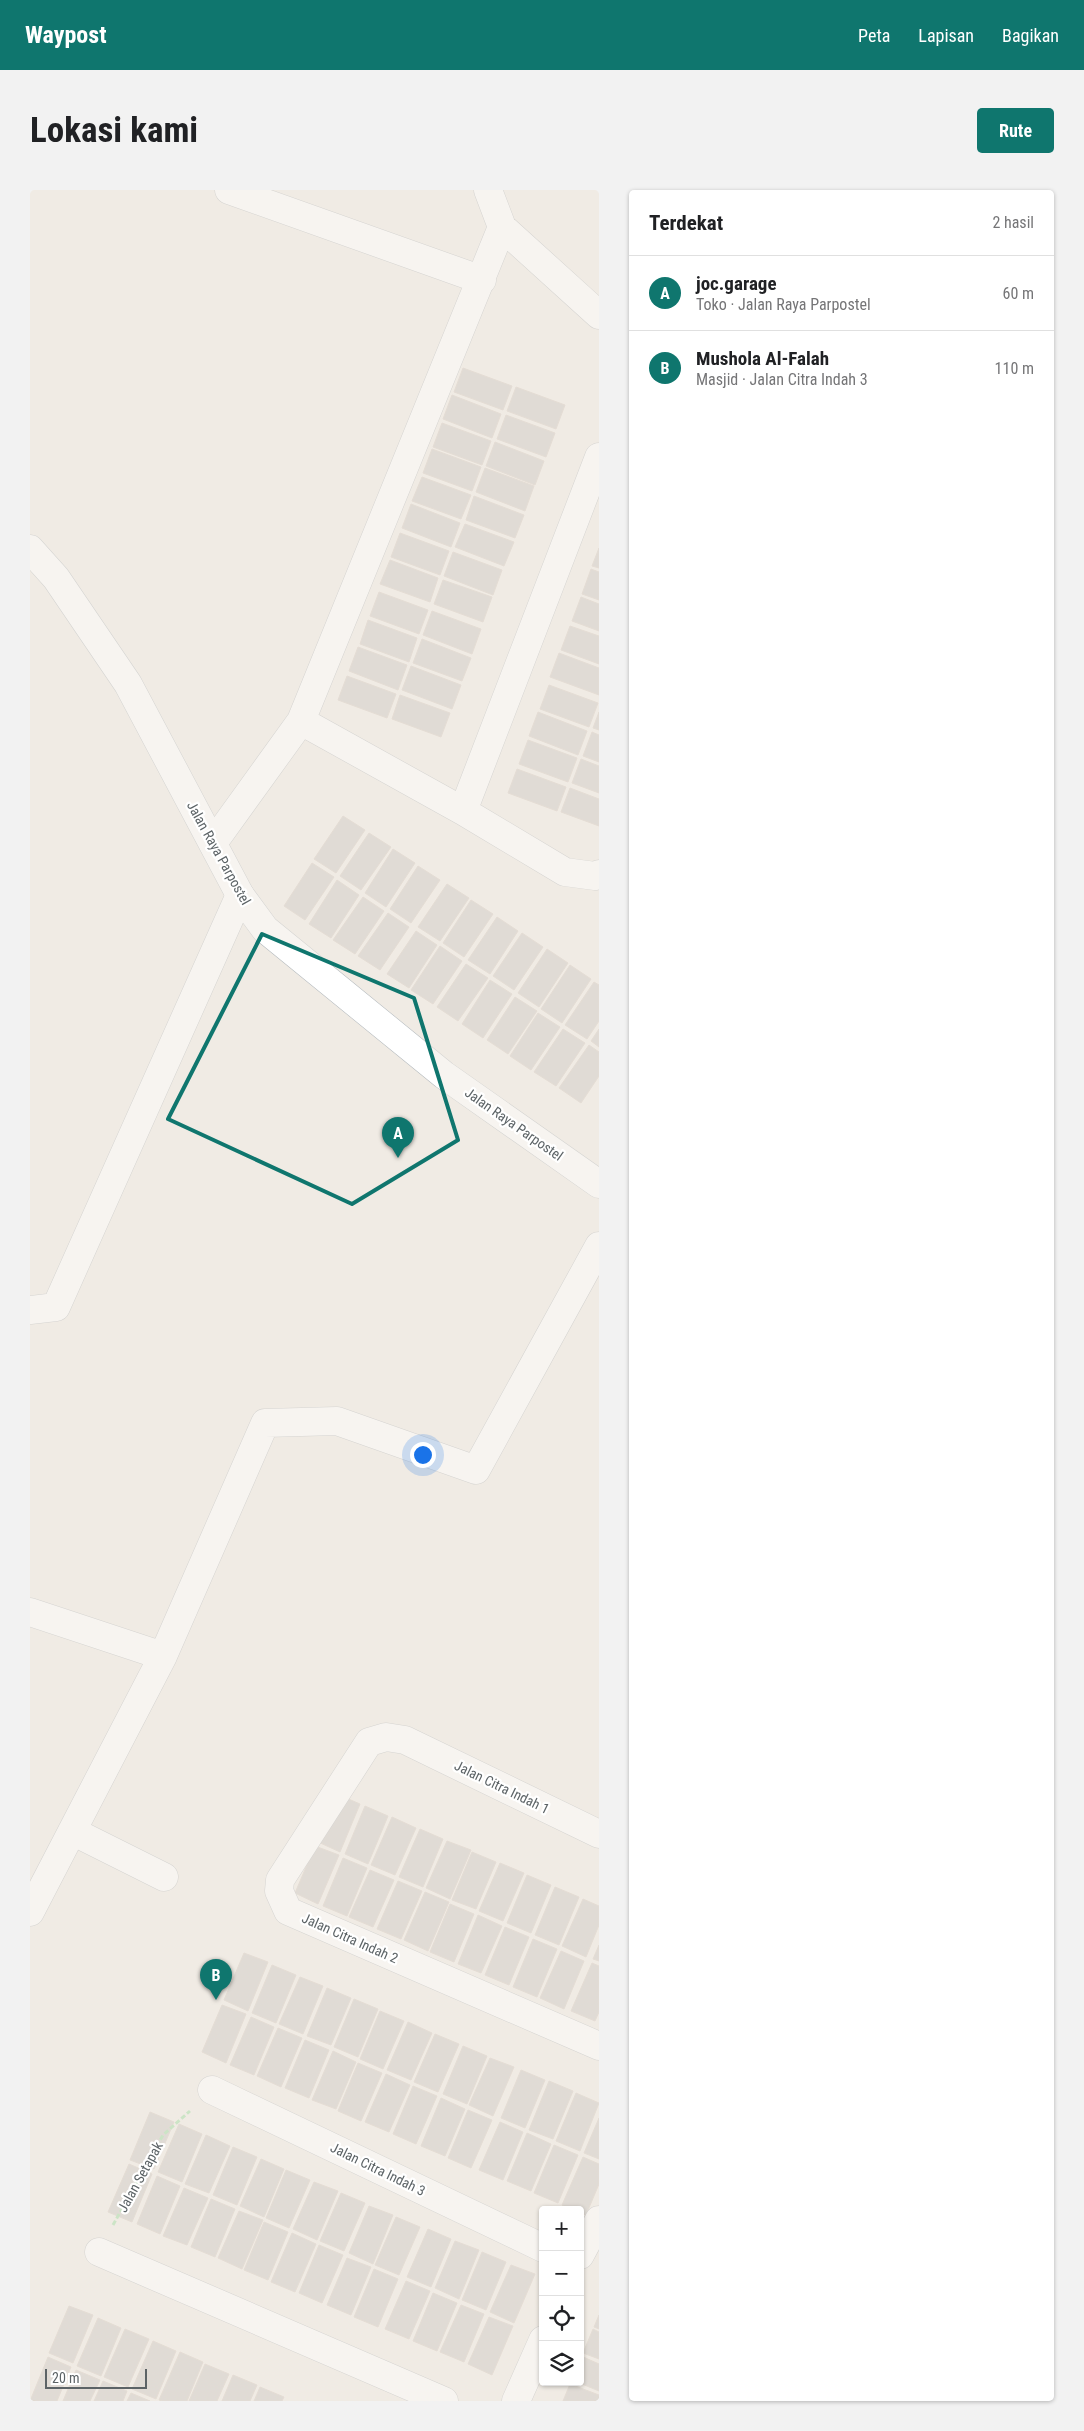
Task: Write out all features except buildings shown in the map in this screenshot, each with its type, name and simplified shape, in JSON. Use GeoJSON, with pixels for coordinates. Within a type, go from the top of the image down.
{"type":"FeatureCollection","features":[{"type":"Feature","properties":{"kind":"street"},"geometry":{"type":"LineString","coordinates":[[229,190],[482,280]]}},
{"type":"Feature","properties":{"kind":"street"},"geometry":{"type":"LineString","coordinates":[[488,190],[502,227],[599,315]]}},
{"type":"Feature","properties":{"kind":"street"},"geometry":{"type":"LineString","coordinates":[[213,843],[301,721],[502,227]]}},
{"type":"Feature","properties":{"kind":"street"},"geometry":{"type":"LineString","coordinates":[[463,810],[599,457]]}},
{"type":"Feature","properties":{"kind":"street","name":"Jalan Raya Parpostel"},"geometry":{"type":"LineString","coordinates":[[30,549],[56,578],[128,684],[240,895],[266,929],[444,1074],[599,1184]]}},
{"type":"Feature","properties":{"kind":"street"},"geometry":{"type":"LineString","coordinates":[[301,721],[463,810],[565,872],[595,876],[599,874]]}},
{"type":"Feature","properties":{"kind":"street"},"geometry":{"type":"LineString","coordinates":[[30,1310],[56,1307],[240,895]]}},
{"type":"Feature","properties":{"kind":"street"},"geometry":{"type":"LineString","coordinates":[[30,1912],[163,1656],[265,1423],[337,1421],[476,1470],[599,1246]]}},
{"type":"Feature","properties":{"kind":"street"},"geometry":{"type":"LineString","coordinates":[[30,1612],[163,1656]]}},
{"type":"Feature","properties":{"kind":"street","name":"Jalan Citra Indah 2"},"geometry":{"type":"LineString","coordinates":[[405,1740],[386,1737],[369,1742],[280,1880],[279,1891],[288,1911],[599,2046]]}},
{"type":"Feature","properties":{"kind":"street","name":"Jalan Citra Indah 1"},"geometry":{"type":"LineString","coordinates":[[405,1740],[599,1834]]}},
{"type":"Feature","properties":{"kind":"street"},"geometry":{"type":"LineString","coordinates":[[72,1831],[164,1877]]}},
{"type":"Feature","properties":{"kind":"street","name":"Jalan Citra Indah 3"},"geometry":{"type":"LineString","coordinates":[[212,2090],[539,2246]]}},
{"type":"Feature","properties":{"kind":"street"},"geometry":{"type":"LineString","coordinates":[[582,2251],[599,2220]]}},
{"type":"Feature","properties":{"kind":"street"},"geometry":{"type":"LineString","coordinates":[[99,2252],[444,2401]]}},
{"type":"Feature","properties":{"kind":"street"},"geometry":{"type":"LineString","coordinates":[[516,2401],[543,2341]]}},
{"type":"Feature","properties":{"kind":"path","name":"Jalan Setapak"},"geometry":{"type":"LineString","coordinates":[[99,2252],[163,2135],[212,2090]]}},
{"type":"Feature","properties":{"kind":"highlighted area"},"geometry":{"type":"Polygon","coordinates":[[[262,934],[414,998],[458,1140],[352,1204],[168,1119],[262,934]]]}},
{"type":"Feature","properties":{"kind":"place","name":"joc.garage"},"geometry":{"type":"Point","coordinates":[398,1158]}},
{"type":"Feature","properties":{"kind":"place","name":"Mushola Al-Falah"},"geometry":{"type":"Point","coordinates":[216,2000]}}]}
